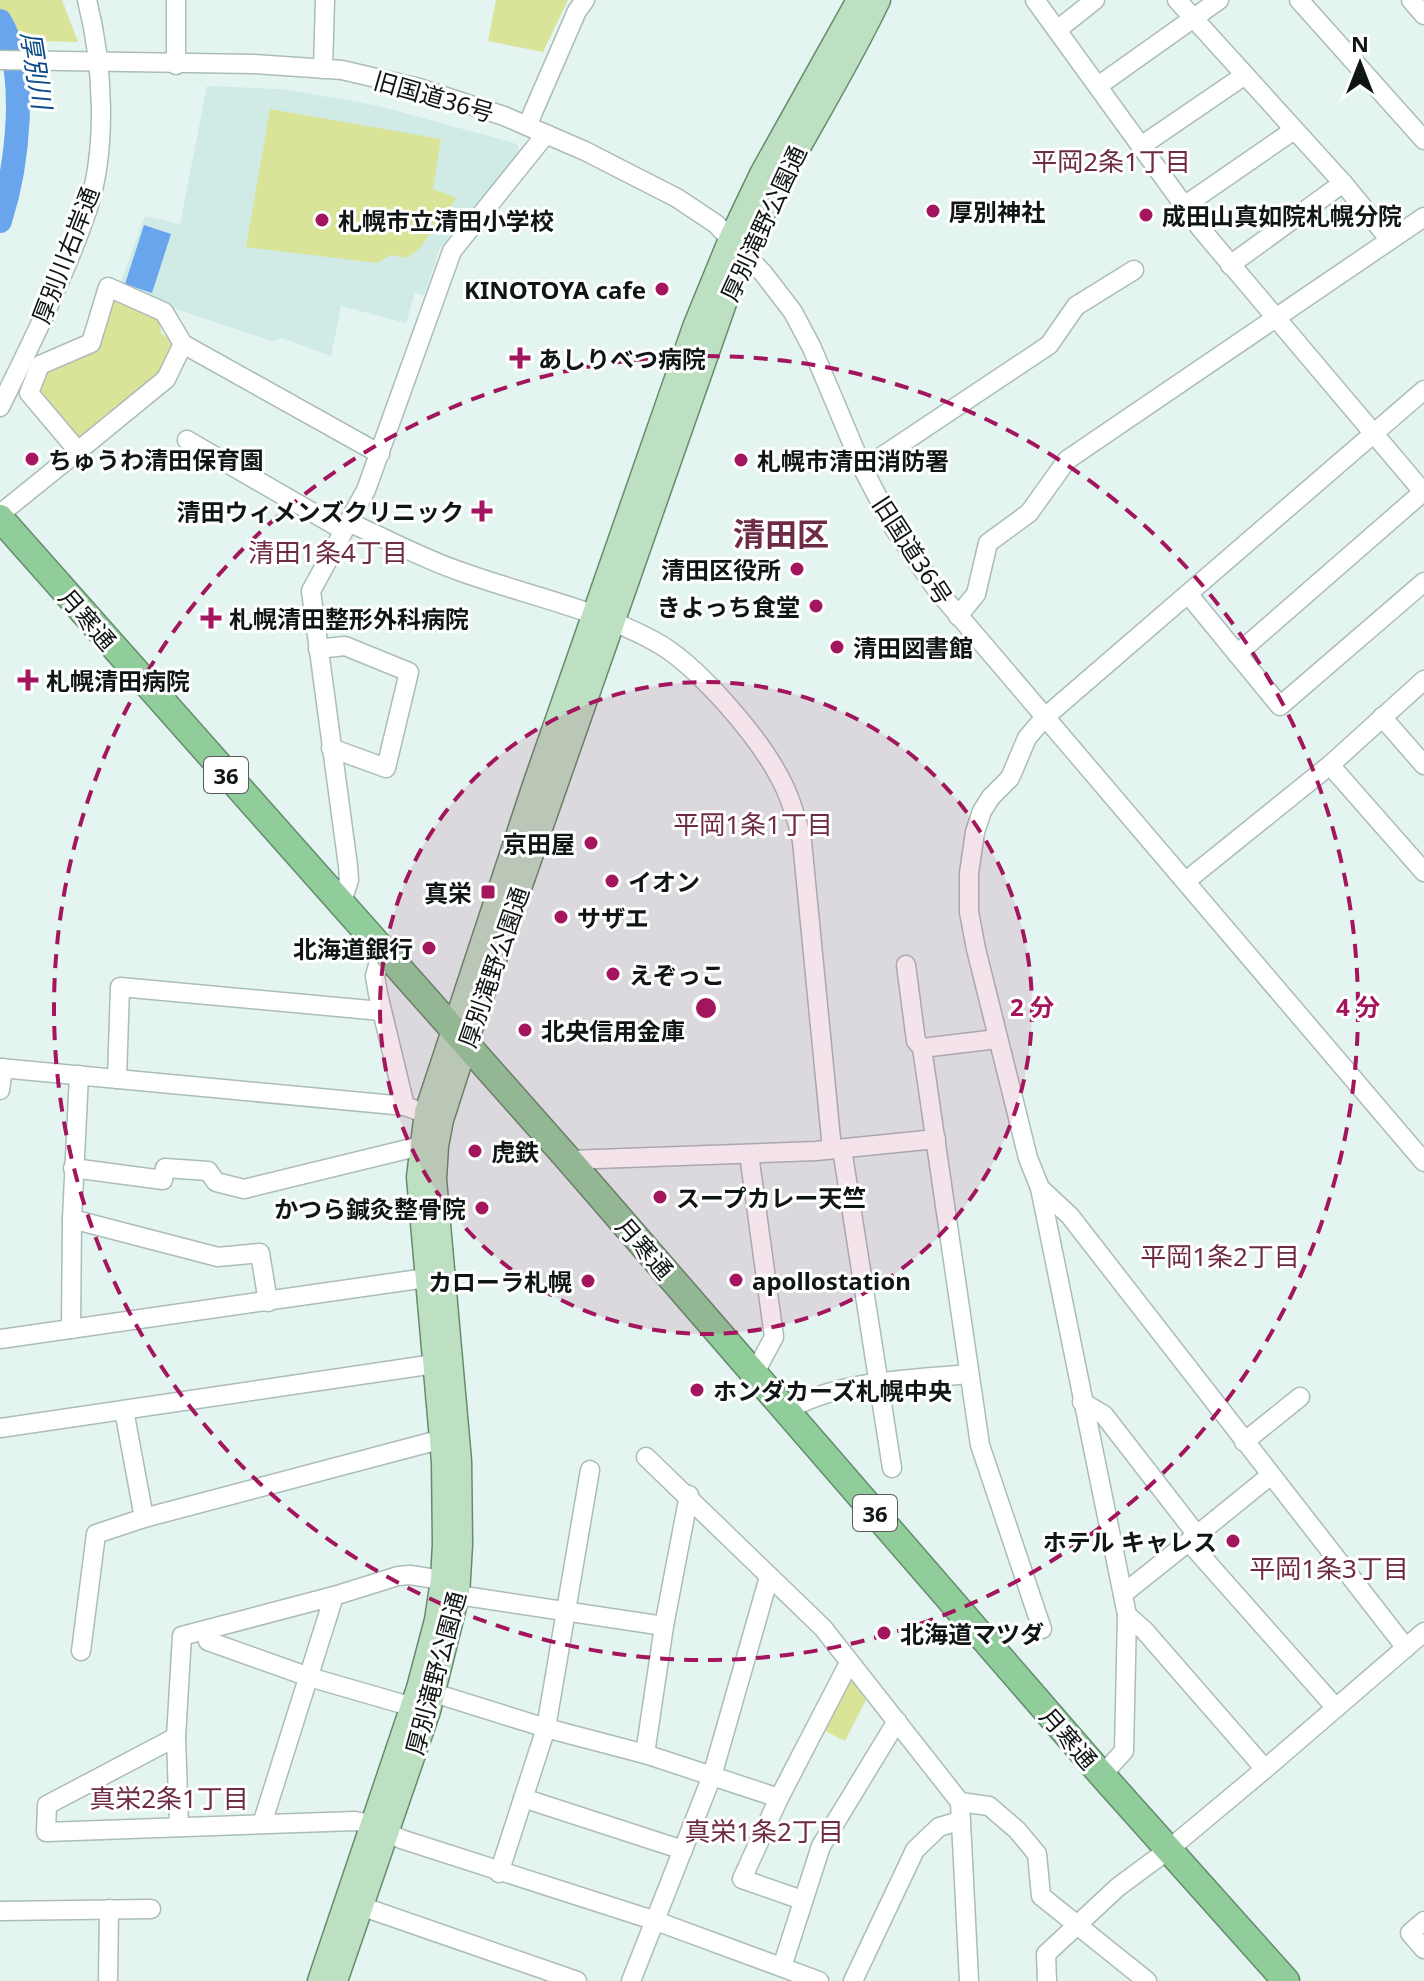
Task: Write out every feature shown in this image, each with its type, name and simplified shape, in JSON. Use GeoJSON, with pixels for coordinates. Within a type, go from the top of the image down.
{"type":"FeatureCollection","features":[{"type":"Feature","properties":{"kind":"highway","name":"月寒通"},"geometry":{"type":"LineString","coordinates":[[0,516],[569,1160],[1102,1775],[1286,1981]]}},
{"type":"Feature","properties":{"kind":"main road","name":"厚別滝野公園通"},"geometry":{"type":"LineString","coordinates":[[737,246],[762,172],[858,0]]}},
{"type":"Feature","properties":{"kind":"main road","name":"厚別滝野公園通"},"geometry":{"type":"LineString","coordinates":[[434,1277],[419,1199],[424,1113],[460,1037],[603,619],[694,327],[737,246],[879,0]]}},
{"type":"Feature","properties":{"kind":"main road","name":"厚別滝野公園通"},"geometry":{"type":"LineString","coordinates":[[319,1981],[354,1904],[380,1828],[422,1696],[436,1620],[453,1586],[445,1503],[448,1437],[434,1277],[437,1146],[424,1113]]}},
{"type":"Feature","properties":{"kind":"main road","name":"厚別滝野公園通"},"geometry":{"type":"LineString","coordinates":[[336,1981],[354,1904]]}},
{"type":"Feature","properties":{"kind":"street","name":"厚別川右岸通"},"geometry":{"type":"LineString","coordinates":[[0,407],[87,211],[98,154],[99,62],[87,0]]}},
{"type":"Feature","properties":{"kind":"street"},"geometry":{"type":"LineString","coordinates":[[176,0],[176,65]]}},
{"type":"Feature","properties":{"kind":"street"},"geometry":{"type":"LineString","coordinates":[[323,69],[325,0]]}},
{"type":"Feature","properties":{"kind":"street"},"geometry":{"type":"LineString","coordinates":[[527,126],[577,11],[585,0]]}},
{"type":"Feature","properties":{"kind":"street"},"geometry":{"type":"LineString","coordinates":[[1035,0],[1230,265],[1424,492],[1237,654]]}},
{"type":"Feature","properties":{"kind":"street"},"geometry":{"type":"LineString","coordinates":[[1057,30],[1095,0]]}},
{"type":"Feature","properties":{"kind":"street"},"geometry":{"type":"LineString","coordinates":[[1177,0],[1343,183],[1390,240]]}},
{"type":"Feature","properties":{"kind":"street"},"geometry":{"type":"LineString","coordinates":[[1098,86],[1219,0]]}},
{"type":"Feature","properties":{"kind":"street"},"geometry":{"type":"LineString","coordinates":[[1299,0],[1423,135]]}},
{"type":"Feature","properties":{"kind":"street"},"geometry":{"type":"LineString","coordinates":[[1411,0],[1424,15]]}},
{"type":"Feature","properties":{"kind":"street","name":"旧国道36号"},"geometry":{"type":"LineString","coordinates":[[0,60],[254,64],[342,70],[419,88],[527,126],[677,198],[716,224],[763,273],[803,330],[863,469],[894,528],[958,616],[1424,1162]]}},
{"type":"Feature","properties":{"kind":"street"},"geometry":{"type":"LineString","coordinates":[[1141,146],[1245,75]]}},
{"type":"Feature","properties":{"kind":"street"},"geometry":{"type":"LineString","coordinates":[[1184,206],[1294,130]]}},
{"type":"Feature","properties":{"kind":"street"},"geometry":{"type":"LineString","coordinates":[[341,905],[349,880],[311,591],[366,490],[452,251],[546,134]]}},
{"type":"Feature","properties":{"kind":"street"},"geometry":{"type":"LineString","coordinates":[[1230,265],[1343,183]]}},
{"type":"Feature","properties":{"kind":"street"},"geometry":{"type":"LineString","coordinates":[[958,616],[976,594],[988,543],[1029,513],[1067,460],[1424,217]]}},
{"type":"Feature","properties":{"kind":"street"},"geometry":{"type":"LineString","coordinates":[[863,469],[1049,345],[1076,306],[1134,270]]}},
{"type":"Feature","properties":{"kind":"street"},"geometry":{"type":"LineString","coordinates":[[78,451],[29,393],[40,365],[91,343],[108,287],[164,312],[183,344],[380,454]]}},
{"type":"Feature","properties":{"kind":"street"},"geometry":{"type":"LineString","coordinates":[[0,516],[166,379],[183,344]]}},
{"type":"Feature","properties":{"kind":"street"},"geometry":{"type":"LineString","coordinates":[[1102,1775],[1124,1751],[1127,1615],[1040,1188],[1028,1158],[1005,1058],[997,1039],[969,912],[969,873],[975,832],[982,811],[1010,778],[1027,738],[1044,718],[1424,390]]}},
{"type":"Feature","properties":{"kind":"street"},"geometry":{"type":"LineString","coordinates":[[187,440],[346,526],[456,570],[603,619],[657,642],[704,681],[760,748],[788,793],[802,841],[837,1149],[892,1468]]}},
{"type":"Feature","properties":{"kind":"street"},"geometry":{"type":"LineString","coordinates":[[1188,594],[1280,706],[1424,582]]}},
{"type":"Feature","properties":{"kind":"street"},"geometry":{"type":"LineString","coordinates":[[318,649],[345,646],[409,672],[386,768],[331,748]]}},
{"type":"Feature","properties":{"kind":"street"},"geometry":{"type":"LineString","coordinates":[[1186,881],[1330,765],[1424,680]]}},
{"type":"Feature","properties":{"kind":"street"},"geometry":{"type":"LineString","coordinates":[[1382,717],[1424,765]]}},
{"type":"Feature","properties":{"kind":"street"},"geometry":{"type":"LineString","coordinates":[[1330,765],[1424,872]]}},
{"type":"Feature","properties":{"kind":"street"},"geometry":{"type":"LineString","coordinates":[[0,1090],[2,1068],[424,1113],[381,1011],[375,976],[382,950]]}},
{"type":"Feature","properties":{"kind":"street"},"geometry":{"type":"LineString","coordinates":[[906,965],[916,1041],[922,1048],[980,1445],[1042,1629]]}},
{"type":"Feature","properties":{"kind":"street"},"geometry":{"type":"LineString","coordinates":[[117,1079],[120,987],[381,1011]]}},
{"type":"Feature","properties":{"kind":"street"},"geometry":{"type":"LineString","coordinates":[[922,1048],[997,1039]]}},
{"type":"Feature","properties":{"kind":"street"},"geometry":{"type":"LineString","coordinates":[[71,1329],[73,1168],[79,1075]]}},
{"type":"Feature","properties":{"kind":"street"},"geometry":{"type":"LineString","coordinates":[[569,1160],[837,1149],[936,1139]]}},
{"type":"Feature","properties":{"kind":"street"},"geometry":{"type":"LineString","coordinates":[[73,1168],[163,1180],[165,1168],[208,1171],[216,1182],[244,1189],[420,1146]]}},
{"type":"Feature","properties":{"kind":"street"},"geometry":{"type":"LineString","coordinates":[[749,1154],[774,1337],[754,1374]]}},
{"type":"Feature","properties":{"kind":"street"},"geometry":{"type":"LineString","coordinates":[[1040,1188],[1070,1216],[1406,1648]]}},
{"type":"Feature","properties":{"kind":"street"},"geometry":{"type":"LineString","coordinates":[[72,1219],[218,1257],[260,1253],[268,1302]]}},
{"type":"Feature","properties":{"kind":"street"},"geometry":{"type":"LineString","coordinates":[[0,1339],[434,1277]]}},
{"type":"Feature","properties":{"kind":"street"},"geometry":{"type":"LineString","coordinates":[[0,1428],[441,1363]]}},
{"type":"Feature","properties":{"kind":"street"},"geometry":{"type":"LineString","coordinates":[[786,1411],[809,1397],[877,1384],[968,1374]]}},
{"type":"Feature","properties":{"kind":"street"},"geometry":{"type":"LineString","coordinates":[[1244,1442],[1300,1397]]}},
{"type":"Feature","properties":{"kind":"street"},"geometry":{"type":"LineString","coordinates":[[1082,1402],[1104,1415],[1193,1539],[1336,1708]]}},
{"type":"Feature","properties":{"kind":"street"},"geometry":{"type":"LineString","coordinates":[[124,1410],[144,1518]]}},
{"type":"Feature","properties":{"kind":"street"},"geometry":{"type":"LineString","coordinates":[[81,1651],[96,1534],[144,1518],[448,1437]]}},
{"type":"Feature","properties":{"kind":"street"},"geometry":{"type":"LineString","coordinates":[[646,1457],[689,1495],[823,1628],[897,1721],[960,1812],[969,1981]]}},
{"type":"Feature","properties":{"kind":"street"},"geometry":{"type":"LineString","coordinates":[[499,1873],[546,1728],[590,1470]]}},
{"type":"Feature","properties":{"kind":"street"},"geometry":{"type":"LineString","coordinates":[[1123,1594],[1271,1475]]}},
{"type":"Feature","properties":{"kind":"street"},"geometry":{"type":"LineString","coordinates":[[645,1754],[664,1626],[689,1495]]}},
{"type":"Feature","properties":{"kind":"street"},"geometry":{"type":"LineString","coordinates":[[179,1827],[176,1737],[182,1636],[410,1575],[566,1611],[664,1626]]}},
{"type":"Feature","properties":{"kind":"street"},"geometry":{"type":"LineString","coordinates":[[631,1981],[712,1776],[769,1577]]}},
{"type":"Feature","properties":{"kind":"street"},"geometry":{"type":"LineString","coordinates":[[262,1824],[334,1596]]}},
{"type":"Feature","properties":{"kind":"street"},"geometry":{"type":"LineString","coordinates":[[1127,1615],[1144,1630],[1265,1769]]}},
{"type":"Feature","properties":{"kind":"street"},"geometry":{"type":"LineString","coordinates":[[206,1630],[208,1641],[309,1677],[422,1696],[645,1754],[779,1798]]}},
{"type":"Feature","properties":{"kind":"street"},"geometry":{"type":"LineString","coordinates":[[1047,1981],[1046,1954],[1118,1887],[1168,1850],[1424,1632]]}},
{"type":"Feature","properties":{"kind":"street"},"geometry":{"type":"LineString","coordinates":[[802,1900],[742,1879],[779,1798],[849,1663]]}},
{"type":"Feature","properties":{"kind":"street"},"geometry":{"type":"LineString","coordinates":[[782,1967],[821,1846],[897,1721]]}},
{"type":"Feature","properties":{"kind":"street"},"geometry":{"type":"LineString","coordinates":[[176,1737],[47,1805],[46,1832],[355,1821],[499,1873],[656,1921],[819,1981]]}},
{"type":"Feature","properties":{"kind":"street"},"geometry":{"type":"LineString","coordinates":[[523,1798],[683,1850]]}},
{"type":"Feature","properties":{"kind":"street"},"geometry":{"type":"LineString","coordinates":[[853,1981],[915,1850],[960,1812],[989,1806],[1017,1830],[1037,1854],[1041,1896],[1147,1981]]}},
{"type":"Feature","properties":{"kind":"street"},"geometry":{"type":"LineString","coordinates":[[354,1904],[577,1981]]}},
{"type":"Feature","properties":{"kind":"street"},"geometry":{"type":"LineString","coordinates":[[108,1981],[109,1909]]}},
{"type":"Feature","properties":{"kind":"street"},"geometry":{"type":"LineString","coordinates":[[0,1911],[151,1909]]}},
{"type":"Feature","properties":{"kind":"street"},"geometry":{"type":"LineString","coordinates":[[1424,1921],[1410,1933],[1424,1949]]}},
{"type":"Feature","properties":{"kind":"shaded area","name":"札幌市立清田小学校"},"geometry":{"type":"Polygon","coordinates":[[[207,86],[281,89],[375,105],[517,144],[520,153],[440,248],[424,295],[415,293],[406,323],[341,306],[331,356],[282,338],[272,341],[179,310],[120,284],[145,216],[180,224],[207,86]]]}},
{"type":"Feature","properties":{"kind":"green space"},"geometry":{"type":"Polygon","coordinates":[[[0,0],[62,0],[78,42],[0,40],[0,0]]]}},
{"type":"Feature","properties":{"kind":"green space"},"geometry":{"type":"Polygon","coordinates":[[[496,0],[568,0],[543,52],[488,41],[496,0]]]}},
{"type":"Feature","properties":{"kind":"green space"},"geometry":{"type":"Polygon","coordinates":[[[270,109],[441,139],[433,189],[457,198],[419,249],[407,258],[391,255],[377,263],[246,247],[270,109]]]}},
{"type":"Feature","properties":{"kind":"green space"},"geometry":{"type":"Polygon","coordinates":[[[118,299],[160,318],[161,333],[177,345],[160,379],[79,438],[35,393],[42,375],[99,346],[113,302],[118,299]]]}},
{"type":"Feature","properties":{"kind":"green space"},"geometry":{"type":"Polygon","coordinates":[[[854,1678],[868,1696],[845,1741],[823,1730],[849,1679],[854,1678]]]}},
{"type":"Feature","properties":{"kind":"water"},"geometry":{"type":"Polygon","coordinates":[[[144,225],[171,234],[152,293],[125,284],[144,225]]]}},
{"type":"Feature","properties":{"kind":"waterway","name":"厚別川"},"geometry":{"type":"LineString","coordinates":[[0,21],[9,42],[18,92],[15,147],[0,221]]}},
{"type":"Feature","properties":{"kind":"place","name":"厚別神社"},"geometry":{"type":"Point","coordinates":[933,211]}},
{"type":"Feature","properties":{"kind":"place","name":"成田山真如院札幌分院"},"geometry":{"type":"Point","coordinates":[1146,215]}},
{"type":"Feature","properties":{"kind":"place","name":"札幌市立清田小学校"},"geometry":{"type":"Point","coordinates":[322,220]}},
{"type":"Feature","properties":{"kind":"place","name":"KINOTOYA cafe"},"geometry":{"type":"Point","coordinates":[662,289]}},
{"type":"Feature","properties":{"kind":"place","name":"あしりべつ病院"},"geometry":{"type":"Point","coordinates":[520,358]}},
{"type":"Feature","properties":{"kind":"place","name":"ちゅうわ清田保育園"},"geometry":{"type":"Point","coordinates":[32,459]}},
{"type":"Feature","properties":{"kind":"place","name":"札幌市清田消防署"},"geometry":{"type":"Point","coordinates":[741,460]}},
{"type":"Feature","properties":{"kind":"place","name":"清田ウィメンズクリニック"},"geometry":{"type":"Point","coordinates":[482,511]}},
{"type":"Feature","properties":{"kind":"place","name":"清田区役所"},"geometry":{"type":"Point","coordinates":[797,569]}},
{"type":"Feature","properties":{"kind":"place","name":"きよっち食堂"},"geometry":{"type":"Point","coordinates":[816,606]}},
{"type":"Feature","properties":{"kind":"place","name":"札幌清田整形外科病院"},"geometry":{"type":"Point","coordinates":[211,618]}},
{"type":"Feature","properties":{"kind":"place","name":"清田図書館"},"geometry":{"type":"Point","coordinates":[837,647]}},
{"type":"Feature","properties":{"kind":"place","name":"札幌清田病院"},"geometry":{"type":"Point","coordinates":[28,680]}},
{"type":"Feature","properties":{"kind":"place","name":"京田屋"},"geometry":{"type":"Point","coordinates":[591,843]}},
{"type":"Feature","properties":{"kind":"place","name":"イオン"},"geometry":{"type":"Point","coordinates":[612,881]}},
{"type":"Feature","properties":{"kind":"place","name":"真栄"},"geometry":{"type":"Point","coordinates":[488,892]}},
{"type":"Feature","properties":{"kind":"place","name":"サザエ"},"geometry":{"type":"Point","coordinates":[561,917]}},
{"type":"Feature","properties":{"kind":"place","name":"北海道銀行"},"geometry":{"type":"Point","coordinates":[429,948]}},
{"type":"Feature","properties":{"kind":"place","name":"えぞっこ"},"geometry":{"type":"Point","coordinates":[613,974]}},
{"type":"Feature","properties":{"kind":"place","name":"北央信用金庫"},"geometry":{"type":"Point","coordinates":[525,1030]}},
{"type":"Feature","properties":{"kind":"place","name":"虎鉄"},"geometry":{"type":"Point","coordinates":[475,1151]}},
{"type":"Feature","properties":{"kind":"place","name":"スープカレー天竺"},"geometry":{"type":"Point","coordinates":[660,1197]}},
{"type":"Feature","properties":{"kind":"place","name":"かつら鍼灸整骨院"},"geometry":{"type":"Point","coordinates":[482,1208]}},
{"type":"Feature","properties":{"kind":"place","name":"apollostation"},"geometry":{"type":"Point","coordinates":[736,1280]}},
{"type":"Feature","properties":{"kind":"place","name":"カローラ札幌"},"geometry":{"type":"Point","coordinates":[588,1281]}},
{"type":"Feature","properties":{"kind":"place","name":"ホンダカーズ札幌中央"},"geometry":{"type":"Point","coordinates":[697,1390]}},
{"type":"Feature","properties":{"kind":"place","name":"ホテル キャレス"},"geometry":{"type":"Point","coordinates":[1233,1541]}},
{"type":"Feature","properties":{"kind":"place","name":"北海道マツダ"},"geometry":{"type":"Point","coordinates":[884,1633]}},
{"type":"Feature","properties":{"kind":"district","name":"平岡2条1丁目"},"geometry":{"type":"Point","coordinates":[1111,161]}},
{"type":"Feature","properties":{"kind":"district","name":"清田区"},"geometry":{"type":"Point","coordinates":[781,533]}},
{"type":"Feature","properties":{"kind":"district","name":"清田1条4丁目"},"geometry":{"type":"Point","coordinates":[328,552]}},
{"type":"Feature","properties":{"kind":"district","name":"平岡1条1丁目"},"geometry":{"type":"Point","coordinates":[753,824]}},
{"type":"Feature","properties":{"kind":"district","name":"平岡1条2丁目"},"geometry":{"type":"Point","coordinates":[1220,1256]}},
{"type":"Feature","properties":{"kind":"district","name":"平岡1条3丁目"},"geometry":{"type":"Point","coordinates":[1329,1568]}},
{"type":"Feature","properties":{"kind":"district","name":"真栄2条1丁目"},"geometry":{"type":"Point","coordinates":[169,1798]}},
{"type":"Feature","properties":{"kind":"district","name":"真栄1条2丁目"},"geometry":{"type":"Point","coordinates":[764,1831]}}]}
